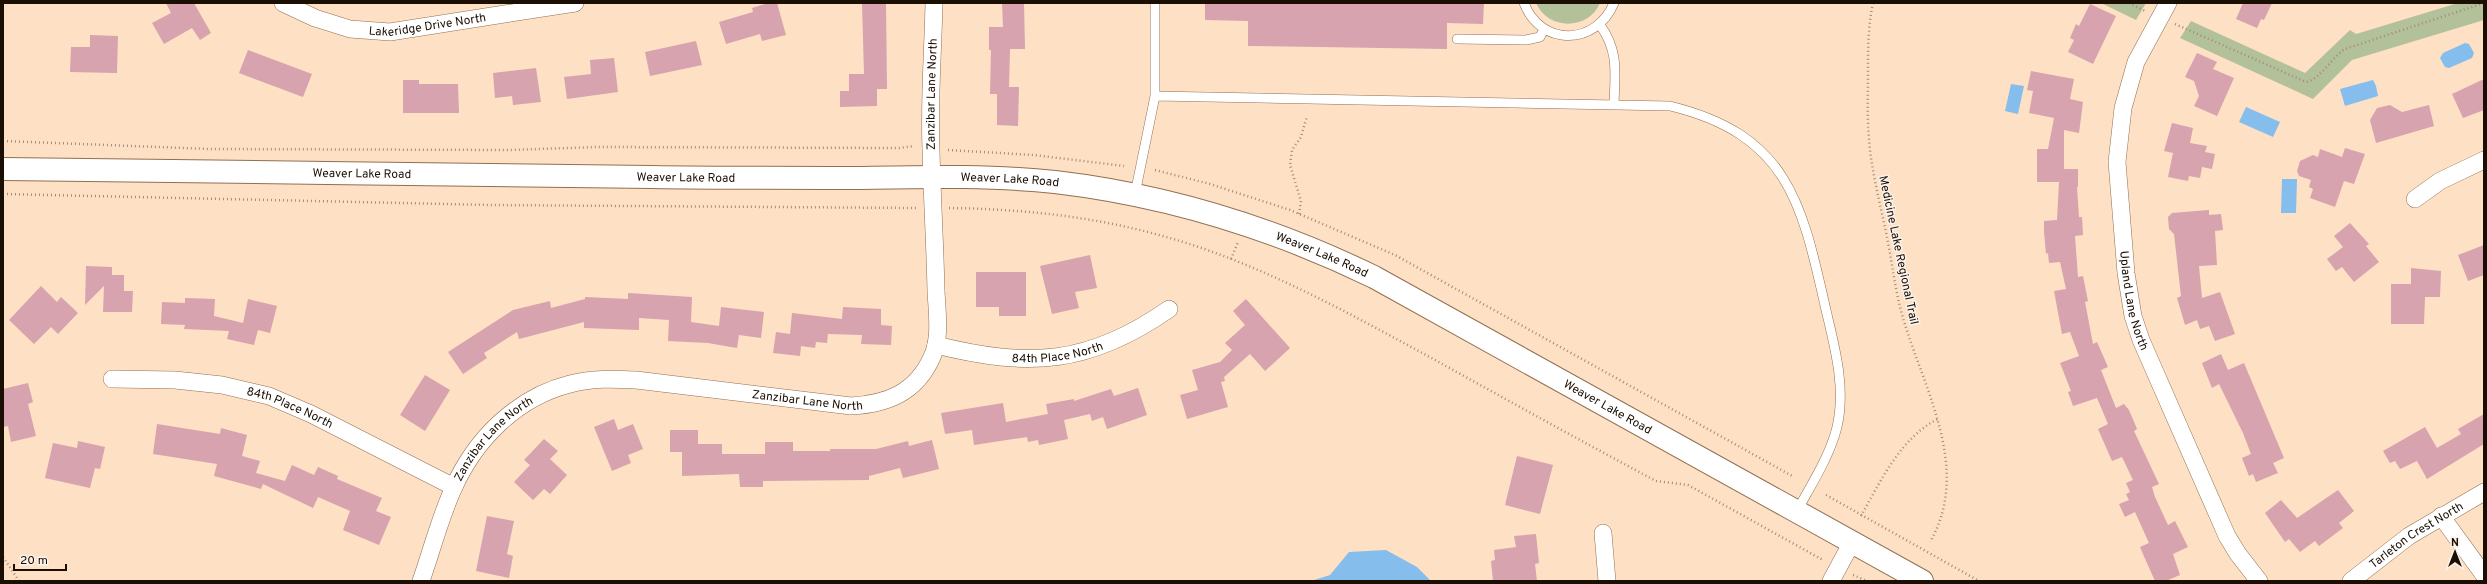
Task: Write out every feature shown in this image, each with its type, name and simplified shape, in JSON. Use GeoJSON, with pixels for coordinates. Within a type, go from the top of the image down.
{"type":"FeatureCollection","features":[{"type":"Feature","properties":{"kind":"main road","name":"Weaver Lake Road"},"geometry":{"type":"LineString","coordinates":[[3,169],[768,178],[932,177],[1056,182],[1135,194],[1244,224],[1302,244],[1353,267],[1418,300],[1922,581]]}},
{"type":"Feature","properties":{"kind":"street","name":"Lakeridge Drive North"},"geometry":{"type":"LineString","coordinates":[[283,3],[316,18],[350,29],[390,32],[575,3]]}},
{"type":"Feature","properties":{"kind":"street","name":"Zanzibar Lane North"},"geometry":{"type":"LineString","coordinates":[[421,581],[454,487],[468,460],[487,434],[512,412],[539,395],[570,383],[604,378],[636,380],[851,406],[877,404],[897,396],[912,384],[924,371],[936,345],[931,148],[934,3]]}},
{"type":"Feature","properties":{"kind":"street","name":"Upland Lane North"},"geometry":{"type":"LineString","coordinates":[[2168,3],[2136,62],[2124,100],[2118,136],[2118,180],[2129,294],[2141,340],[2227,536],[2238,554],[2259,581]]}},
{"type":"Feature","properties":{"kind":"street"},"geometry":{"type":"LineString","coordinates":[[2415,199],[2440,181],[2484,160]]}},
{"type":"Feature","properties":{"kind":"street","name":"84th Place North"},"geometry":{"type":"LineString","coordinates":[[936,345],[974,354],[1016,359],[1058,357],[1100,347],[1138,330],[1169,309]]}},
{"type":"Feature","properties":{"kind":"street","name":"84th Place North"},"geometry":{"type":"LineString","coordinates":[[112,379],[175,380],[222,385],[269,396],[311,414],[454,487]]}},
{"type":"Feature","properties":{"kind":"street","name":"Tarleton Crest North"},"geometry":{"type":"LineString","coordinates":[[2351,581],[2409,536],[2484,492]]}},
{"type":"Feature","properties":{"kind":"street"},"geometry":{"type":"LineString","coordinates":[[2441,516],[2484,575]]}},
{"type":"Feature","properties":{"kind":"street"},"geometry":{"type":"LineString","coordinates":[[1603,533],[1607,581]]}},
{"type":"Feature","properties":{"kind":"street"},"geometry":{"type":"LineString","coordinates":[[1831,581],[1852,542]]}},
{"type":"Feature","properties":{"kind":"lane"},"geometry":{"type":"LineString","coordinates":[[1135,194],[1154,96],[1155,3]]}},
{"type":"Feature","properties":{"kind":"lane"},"geometry":{"type":"LineString","coordinates":[[1524,3],[1534,21],[1544,29],[1568,36],[1581,35],[1600,24],[1610,13],[1614,3]]}},
{"type":"Feature","properties":{"kind":"lane"},"geometry":{"type":"LineString","coordinates":[[1600,24],[1611,41],[1614,51],[1614,104]]}},
{"type":"Feature","properties":{"kind":"lane"},"geometry":{"type":"LineString","coordinates":[[1456,39],[1526,40],[1540,37],[1544,29]]}},
{"type":"Feature","properties":{"kind":"lane"},"geometry":{"type":"LineString","coordinates":[[1154,96],[1670,106],[1699,113],[1730,127],[1771,160],[1797,201],[1806,226],[1835,348],[1841,403],[1837,428],[1827,452],[1797,511]]}},
{"type":"Feature","properties":{"kind":"path","name":"Medicine Lake Regional Trail"},"geometry":{"type":"LineString","coordinates":[[1873,3],[1868,52],[1867,118],[1871,157],[1899,304],[1938,419],[1944,450],[1945,490],[1941,518],[1930,542]]}},
{"type":"Feature","properties":{"kind":"path"},"geometry":{"type":"LineString","coordinates":[[2128,3],[2151,14]]}},
{"type":"Feature","properties":{"kind":"path"},"geometry":{"type":"LineString","coordinates":[[2170,22],[2306,82],[2315,78],[2331,60],[2345,48],[2484,3]]}},
{"type":"Feature","properties":{"kind":"path"},"geometry":{"type":"LineString","coordinates":[[1299,214],[1301,201],[1290,165],[1292,150],[1301,137],[1307,116]]}},
{"type":"Feature","properties":{"kind":"path"},"geometry":{"type":"LineString","coordinates":[[3,141],[225,149],[509,150],[598,147],[899,148],[916,146]]}},
{"type":"Feature","properties":{"kind":"path"},"geometry":{"type":"LineString","coordinates":[[946,150],[1034,155],[1124,166]]}},
{"type":"Feature","properties":{"kind":"path"},"geometry":{"type":"LineString","coordinates":[[1155,170],[1210,184],[1299,214],[1395,255],[1794,477]]}},
{"type":"Feature","properties":{"kind":"path"},"geometry":{"type":"LineString","coordinates":[[1251,204],[1253,198]]}},
{"type":"Feature","properties":{"kind":"path"},"geometry":{"type":"LineString","coordinates":[[1231,260],[1238,242]]}},
{"type":"Feature","properties":{"kind":"path"},"geometry":{"type":"LineString","coordinates":[[1862,516],[1890,468],[1904,449],[1915,436],[1938,419]]}},
{"type":"Feature","properties":{"kind":"path"},"geometry":{"type":"LineString","coordinates":[[1826,495],[1979,581]]}},
{"type":"Feature","properties":{"kind":"path"},"geometry":{"type":"LineString","coordinates":[[3,557],[19,581]]}},
{"type":"Feature","properties":{"kind":"path"},"geometry":{"type":"LineString","coordinates":[[1853,575],[1867,581]]}},
{"type":"Feature","properties":{"kind":"green space"},"geometry":{"type":"Polygon","coordinates":[[[1536,3],[1600,3],[1595,12],[1587,18],[1568,24],[1550,19],[1542,12],[1536,3]]]}},
{"type":"Feature","properties":{"kind":"green space"},"geometry":{"type":"Polygon","coordinates":[[[2101,3],[2146,3],[2136,20],[2101,3]]]}},
{"type":"Feature","properties":{"kind":"green space"},"geometry":{"type":"Polygon","coordinates":[[[2458,3],[2484,3],[2484,20],[2352,60],[2313,99],[2180,38],[2191,21],[2305,73],[2350,30],[2356,34],[2458,3]]]}},
{"type":"Feature","properties":{"kind":"water"},"geometry":{"type":"Polygon","coordinates":[[[2465,43],[2469,44],[2474,53],[2472,58],[2449,68],[2445,67],[2440,58],[2443,53],[2465,43]]]}},
{"type":"Feature","properties":{"kind":"water"},"geometry":{"type":"Polygon","coordinates":[[[2373,80],[2378,96],[2345,106],[2340,89],[2373,80]]]}},
{"type":"Feature","properties":{"kind":"water"},"geometry":{"type":"Polygon","coordinates":[[[2011,84],[2024,86],[2018,114],[2005,111],[2011,84]]]}},
{"type":"Feature","properties":{"kind":"water"},"geometry":{"type":"Polygon","coordinates":[[[2246,107],[2280,122],[2273,137],[2239,122],[2246,107]]]}},
{"type":"Feature","properties":{"kind":"water"},"geometry":{"type":"Polygon","coordinates":[[[2282,179],[2297,179],[2296,213],[2281,213],[2282,179]]]}},
{"type":"Feature","properties":{"kind":"water"},"geometry":{"type":"Polygon","coordinates":[[[1386,550],[1417,567],[1431,581],[1311,581],[1330,575],[1349,552],[1386,550]]]}},
{"type":"Feature","properties":{"kind":"building"},"geometry":{"type":"Polygon","coordinates":[[[166,3],[194,3],[211,33],[200,40],[192,28],[164,44],[152,23],[171,13],[166,3]]]}},
{"type":"Feature","properties":{"kind":"building"},"geometry":{"type":"Polygon","coordinates":[[[768,3],[777,3],[786,35],[762,41],[760,34],[726,44],[719,22],[753,12],[752,8],[768,3]]]}},
{"type":"Feature","properties":{"kind":"building"},"geometry":{"type":"Polygon","coordinates":[[[862,3],[886,3],[887,89],[877,89],[877,106],[840,107],[840,91],[849,91],[849,74],[864,74],[862,3]]]}},
{"type":"Feature","properties":{"kind":"building"},"geometry":{"type":"Polygon","coordinates":[[[1002,3],[1024,3],[1025,49],[1010,49],[1009,87],[1019,87],[1018,126],[997,125],[997,94],[990,94],[991,50],[989,50],[989,27],[1003,27],[1002,3]]]}},
{"type":"Feature","properties":{"kind":"building"},"geometry":{"type":"Polygon","coordinates":[[[1205,3],[1484,3],[1483,24],[1447,23],[1447,49],[1248,46],[1248,21],[1205,20],[1205,3]]]}},
{"type":"Feature","properties":{"kind":"building"},"geometry":{"type":"Polygon","coordinates":[[[2243,3],[2272,3],[2264,20],[2261,19],[2257,28],[2236,19],[2243,3]]]}},
{"type":"Feature","properties":{"kind":"building"},"geometry":{"type":"Polygon","coordinates":[[[2090,4],[2116,16],[2093,64],[2068,52],[2074,40],[2070,38],[2076,24],[2079,26],[2090,4]]]}},
{"type":"Feature","properties":{"kind":"building"},"geometry":{"type":"Polygon","coordinates":[[[90,35],[118,36],[117,73],[70,72],[71,47],[90,47],[90,35]]]}},
{"type":"Feature","properties":{"kind":"building"},"geometry":{"type":"Polygon","coordinates":[[[696,41],[702,65],[650,76],[645,52],[696,41]]]}},
{"type":"Feature","properties":{"kind":"building"},"geometry":{"type":"Polygon","coordinates":[[[248,50],[312,74],[303,97],[239,73],[248,50]]]}},
{"type":"Feature","properties":{"kind":"building"},"geometry":{"type":"Polygon","coordinates":[[[2197,53],[2217,62],[2213,69],[2234,78],[2217,116],[2194,106],[2199,96],[2194,81],[2185,77],[2197,53]]]}},
{"type":"Feature","properties":{"kind":"building"},"geometry":{"type":"Polygon","coordinates":[[[614,58],[618,92],[567,99],[564,77],[591,74],[590,60],[614,58]]]}},
{"type":"Feature","properties":{"kind":"building"},"geometry":{"type":"Polygon","coordinates":[[[536,68],[541,102],[513,105],[512,96],[495,98],[493,73],[536,68]]]}},
{"type":"Feature","properties":{"kind":"building"},"geometry":{"type":"Polygon","coordinates":[[[2031,71],[2074,79],[2070,99],[2083,102],[2079,133],[2064,130],[2064,169],[2078,169],[2077,187],[2079,217],[2082,217],[2083,235],[2075,236],[2078,277],[2083,276],[2088,301],[2085,302],[2093,344],[2097,342],[2108,367],[2101,370],[2116,408],[2124,404],[2129,410],[2137,429],[2134,431],[2159,484],[2152,487],[2155,497],[2168,525],[2175,521],[2188,547],[2173,554],[2180,575],[2166,581],[2155,581],[2146,561],[2140,547],[2149,543],[2135,512],[2125,517],[2119,504],[2129,500],[2126,494],[2130,492],[2126,483],[2133,480],[2122,457],[2112,461],[2098,429],[2108,424],[2097,398],[2073,406],[2068,392],[2071,391],[2060,363],[2079,356],[2070,332],[2062,334],[2054,291],[2066,289],[2060,262],[2049,263],[2048,253],[2046,254],[2044,221],[2057,220],[2059,182],[2037,182],[2037,149],[2048,149],[2054,118],[2029,113],[2033,91],[2027,90],[2031,71]]]}},
{"type":"Feature","properties":{"kind":"building"},"geometry":{"type":"Polygon","coordinates":[[[2484,79],[2484,110],[2463,118],[2452,94],[2484,79]]]}},
{"type":"Feature","properties":{"kind":"building"},"geometry":{"type":"Polygon","coordinates":[[[403,80],[419,80],[419,84],[458,84],[459,113],[403,113],[403,80]]]}},
{"type":"Feature","properties":{"kind":"building"},"geometry":{"type":"Polygon","coordinates":[[[2390,105],[2402,112],[2429,105],[2434,126],[2376,143],[2370,120],[2377,108],[2390,105]]]}},
{"type":"Feature","properties":{"kind":"building"},"geometry":{"type":"Polygon","coordinates":[[[2172,123],[2193,128],[2190,143],[2207,146],[2205,152],[2215,154],[2212,169],[2202,167],[2200,178],[2189,176],[2188,181],[2168,177],[2173,153],[2164,151],[2172,123]]]}},
{"type":"Feature","properties":{"kind":"building"},"geometry":{"type":"Polygon","coordinates":[[[2345,148],[2365,154],[2354,184],[2344,181],[2335,207],[2310,198],[2313,189],[2309,187],[2311,180],[2299,176],[2297,171],[2300,161],[2313,155],[2318,157],[2320,149],[2342,157],[2345,148]]]}},
{"type":"Feature","properties":{"kind":"building"},"geometry":{"type":"Polygon","coordinates":[[[2209,210],[2209,215],[2221,214],[2223,230],[2215,231],[2217,265],[2199,266],[2202,298],[2220,292],[2235,334],[2215,341],[2209,326],[2200,329],[2197,320],[2185,325],[2177,298],[2181,296],[2174,234],[2169,229],[2168,217],[2172,213],[2209,210]]]}},
{"type":"Feature","properties":{"kind":"building"},"geometry":{"type":"Polygon","coordinates":[[[2350,223],[2369,244],[2366,246],[2379,262],[2354,282],[2342,267],[2336,271],[2327,259],[2343,247],[2334,236],[2350,223]]]}},
{"type":"Feature","properties":{"kind":"building"},"geometry":{"type":"Polygon","coordinates":[[[2484,245],[2484,275],[2468,281],[2458,255],[2484,245]]]}},
{"type":"Feature","properties":{"kind":"building"},"geometry":{"type":"Polygon","coordinates":[[[1090,255],[1097,288],[1075,292],[1079,308],[1052,314],[1040,266],[1090,255]]]}},
{"type":"Feature","properties":{"kind":"building"},"geometry":{"type":"Polygon","coordinates":[[[86,266],[112,267],[112,275],[124,275],[124,291],[133,291],[132,312],[103,312],[104,286],[85,305],[86,266]]]}},
{"type":"Feature","properties":{"kind":"building"},"geometry":{"type":"Polygon","coordinates":[[[2411,268],[2441,271],[2440,297],[2425,297],[2424,324],[2391,324],[2391,284],[2411,284],[2411,268]]]}},
{"type":"Feature","properties":{"kind":"building"},"geometry":{"type":"Polygon","coordinates":[[[976,272],[1026,272],[1026,316],[999,316],[999,307],[976,307],[976,272]]]}},
{"type":"Feature","properties":{"kind":"building"},"geometry":{"type":"Polygon","coordinates":[[[41,286],[57,302],[61,297],[78,313],[58,334],[51,327],[34,344],[9,320],[41,286]]]}},
{"type":"Feature","properties":{"kind":"building"},"geometry":{"type":"Polygon","coordinates":[[[628,293],[692,297],[691,322],[719,326],[721,307],[764,312],[761,338],[739,335],[737,348],[708,343],[668,341],[669,320],[639,318],[639,330],[584,328],[584,322],[519,339],[517,332],[484,353],[487,358],[463,374],[448,352],[513,310],[550,301],[551,308],[585,299],[585,297],[628,299],[628,293]]]}},
{"type":"Feature","properties":{"kind":"building"},"geometry":{"type":"Polygon","coordinates":[[[185,298],[215,299],[214,316],[243,323],[248,299],[277,306],[270,333],[258,330],[254,345],[227,339],[229,331],[184,329],[185,325],[161,324],[162,302],[185,303],[185,298]]]}},
{"type":"Feature","properties":{"kind":"building"},"geometry":{"type":"Polygon","coordinates":[[[1246,299],[1290,348],[1265,371],[1250,354],[1224,377],[1225,381],[1221,382],[1228,407],[1187,419],[1180,395],[1198,390],[1192,370],[1220,362],[1232,350],[1225,343],[1245,325],[1233,311],[1246,299]]]}},
{"type":"Feature","properties":{"kind":"building"},"geometry":{"type":"Polygon","coordinates":[[[843,307],[881,309],[881,325],[892,326],[891,345],[861,344],[862,335],[828,334],[827,343],[816,342],[815,348],[801,346],[800,356],[773,353],[776,332],[790,334],[792,313],[842,319],[843,307]]]}},
{"type":"Feature","properties":{"kind":"building"},"geometry":{"type":"Polygon","coordinates":[[[2221,354],[2228,370],[2244,363],[2284,458],[2273,463],[2278,473],[2256,482],[2253,474],[2249,476],[2242,458],[2251,454],[2243,433],[2219,384],[2212,388],[2202,363],[2221,354]]]}},
{"type":"Feature","properties":{"kind":"building"},"geometry":{"type":"Polygon","coordinates":[[[425,375],[450,390],[425,431],[400,415],[425,375]]]}},
{"type":"Feature","properties":{"kind":"building"},"geometry":{"type":"Polygon","coordinates":[[[28,383],[33,402],[28,404],[36,436],[11,442],[8,426],[3,427],[3,389],[28,383]]]}},
{"type":"Feature","properties":{"kind":"building"},"geometry":{"type":"Polygon","coordinates":[[[1138,388],[1147,415],[1107,429],[1103,417],[1092,421],[1090,414],[1064,420],[1068,439],[1039,445],[1038,440],[1028,442],[1027,437],[974,445],[972,430],[945,434],[941,413],[1003,403],[1006,422],[1048,414],[1046,404],[1074,399],[1074,401],[1111,389],[1114,396],[1138,388]]]}},
{"type":"Feature","properties":{"kind":"building"},"geometry":{"type":"Polygon","coordinates":[[[2484,414],[2484,444],[2427,479],[2417,461],[2400,469],[2395,461],[2390,463],[2383,451],[2425,427],[2437,448],[2461,434],[2458,429],[2484,414]]]}},
{"type":"Feature","properties":{"kind":"building"},"geometry":{"type":"Polygon","coordinates":[[[614,419],[618,430],[633,424],[643,449],[628,455],[631,463],[612,471],[594,427],[614,419]]]}},
{"type":"Feature","properties":{"kind":"building"},"geometry":{"type":"Polygon","coordinates":[[[157,424],[220,434],[221,428],[247,435],[242,456],[260,461],[256,473],[285,481],[292,465],[314,475],[318,467],[338,476],[337,479],[382,498],[376,511],[391,517],[379,545],[343,530],[350,511],[318,497],[313,508],[263,484],[261,489],[214,476],[217,464],[153,454],[157,424]]]}},
{"type":"Feature","properties":{"kind":"building"},"geometry":{"type":"Polygon","coordinates":[[[670,430],[698,430],[698,444],[722,444],[722,454],[765,454],[765,442],[793,442],[793,451],[830,451],[830,449],[876,449],[908,441],[909,446],[932,440],[939,469],[903,478],[900,468],[869,476],[869,480],[763,481],[763,487],[740,487],[739,474],[682,476],[682,452],[670,452],[670,430]]]}},
{"type":"Feature","properties":{"kind":"building"},"geometry":{"type":"Polygon","coordinates":[[[544,439],[558,451],[550,459],[567,475],[550,494],[544,489],[533,500],[514,482],[530,465],[524,460],[544,439]]]}},
{"type":"Feature","properties":{"kind":"building"},"geometry":{"type":"Polygon","coordinates":[[[78,441],[105,447],[100,469],[95,468],[90,488],[45,478],[53,443],[77,448],[78,441]]]}},
{"type":"Feature","properties":{"kind":"building"},"geometry":{"type":"Polygon","coordinates":[[[1517,456],[1553,465],[1540,514],[1505,505],[1517,456]]]}},
{"type":"Feature","properties":{"kind":"building"},"geometry":{"type":"Polygon","coordinates":[[[2338,490],[2354,511],[2339,523],[2343,528],[2319,546],[2315,541],[2300,552],[2289,539],[2285,542],[2265,513],[2281,500],[2297,518],[2338,490]]]}},
{"type":"Feature","properties":{"kind":"building"},"geometry":{"type":"Polygon","coordinates":[[[487,516],[514,521],[507,554],[513,556],[509,578],[476,571],[487,516]]]}},
{"type":"Feature","properties":{"kind":"building"},"geometry":{"type":"Polygon","coordinates":[[[1536,534],[1539,563],[1535,564],[1537,581],[1493,581],[1491,561],[1495,560],[1494,550],[1516,547],[1514,536],[1536,534]]]}}]}
